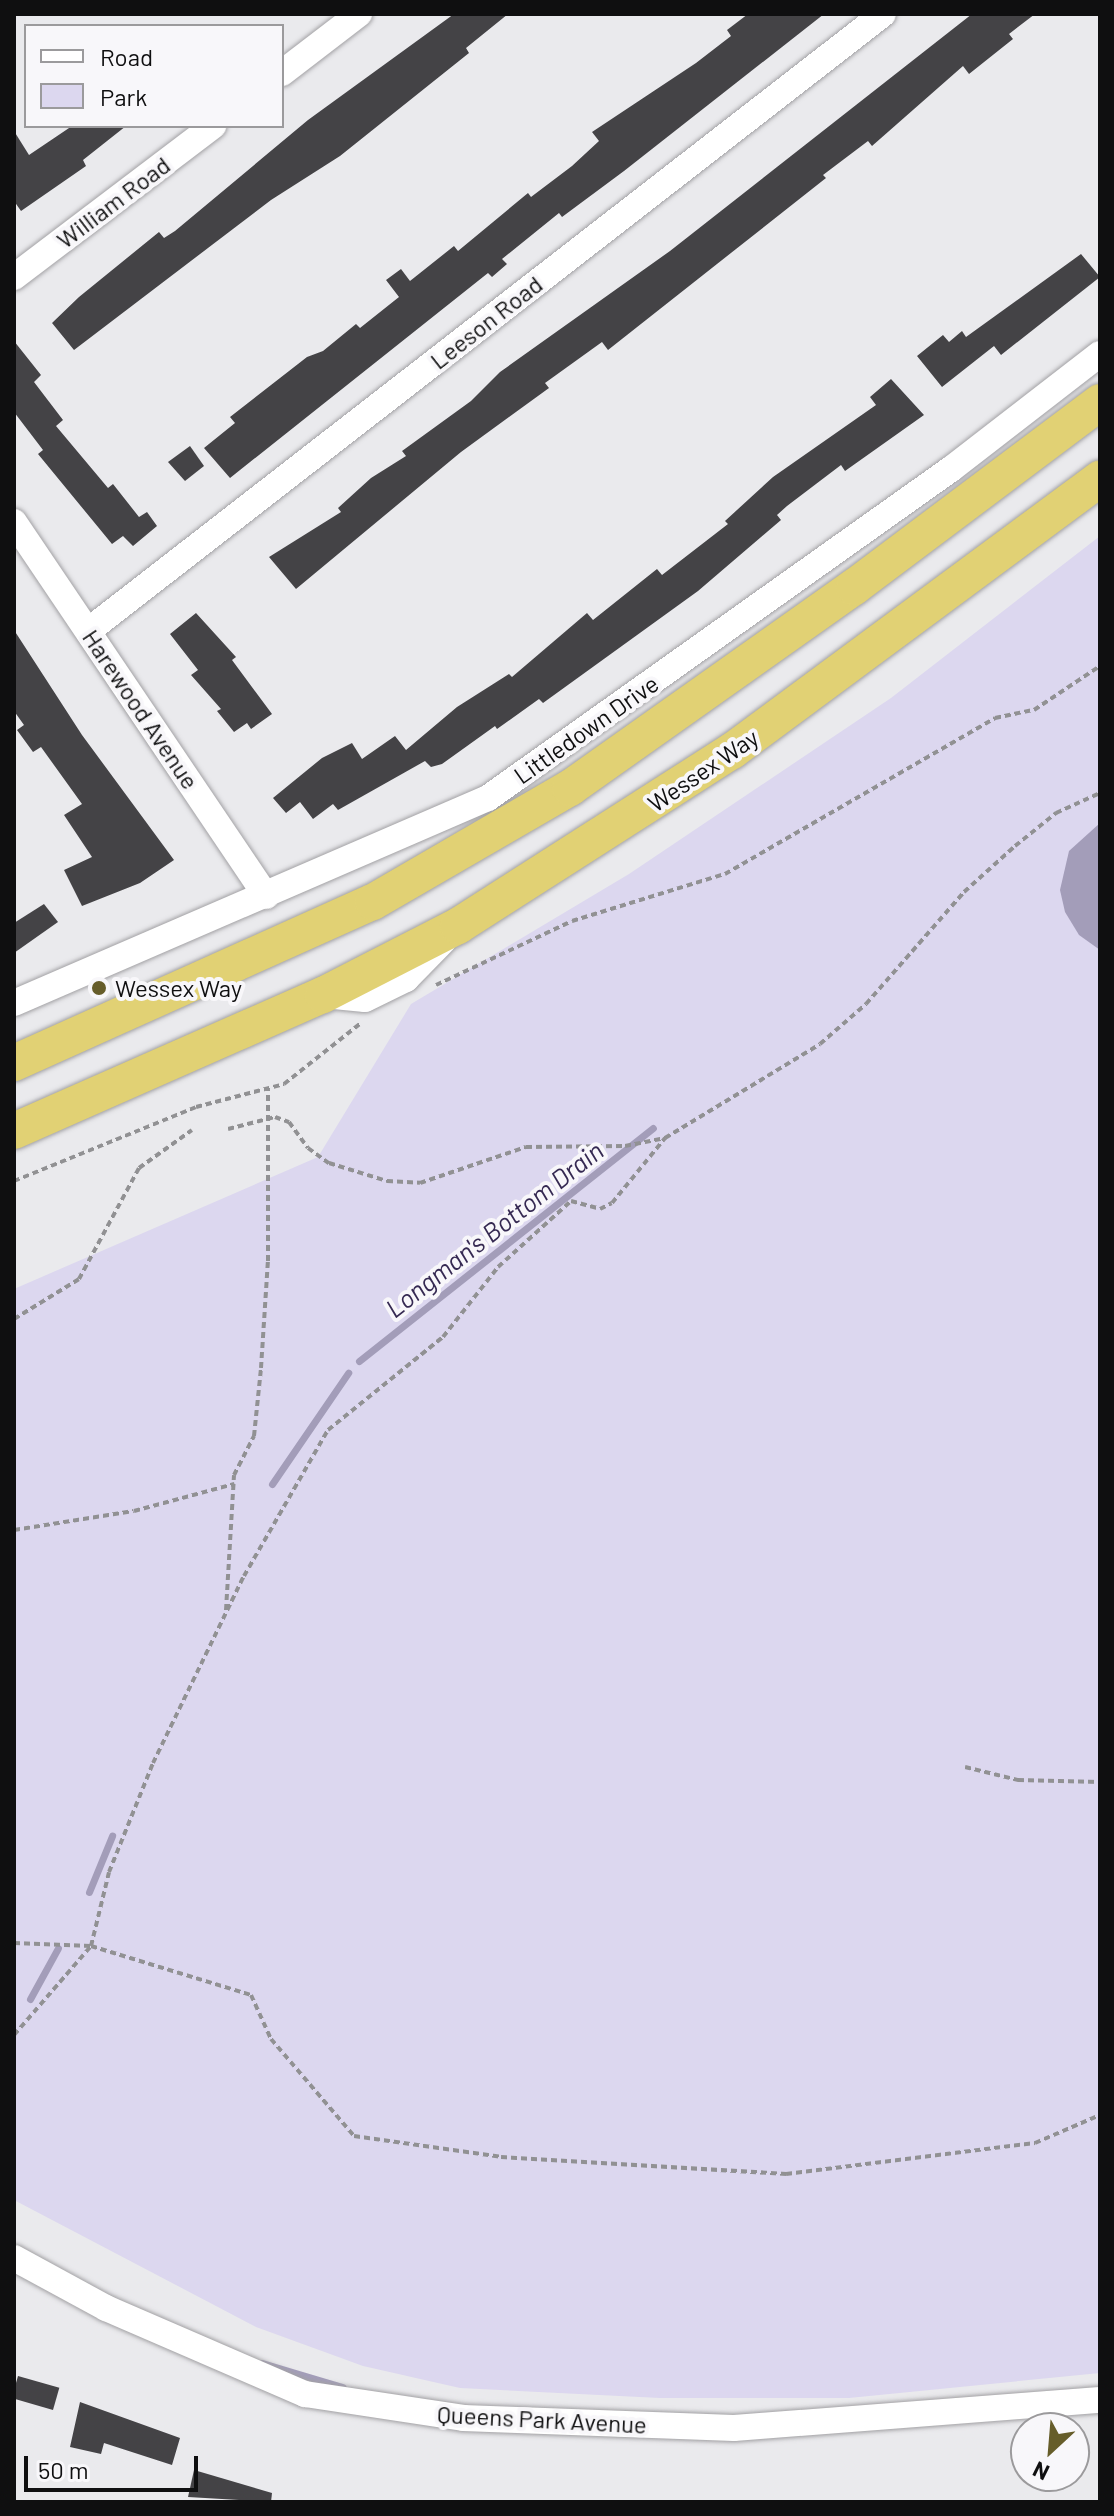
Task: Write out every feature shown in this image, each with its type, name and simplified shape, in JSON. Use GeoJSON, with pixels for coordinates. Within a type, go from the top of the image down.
{"type":"FeatureCollection","features":[{"type":"Feature","properties":{"kind":"highway"},"geometry":{"type":"LineString","coordinates":[[14,1062],[187,989],[373,902],[570,788],[854,587],[1100,402]]}},
{"type":"Feature","properties":{"kind":"highway","name":"Wessex Way"},"geometry":{"type":"LineString","coordinates":[[14,1131],[323,995],[458,926],[732,751],[1100,479]]}},
{"type":"Feature","properties":{"kind":"street"},"geometry":{"type":"LineString","coordinates":[[284,71],[359,14]]}},
{"type":"Feature","properties":{"kind":"street","name":"Leeson Road"},"geometry":{"type":"LineString","coordinates":[[88,631],[883,14]]}},
{"type":"Feature","properties":{"kind":"street","name":"William Road"},"geometry":{"type":"LineString","coordinates":[[14,277],[210,128]]}},
{"type":"Feature","properties":{"kind":"street","name":"Littledown Drive"},"geometry":{"type":"LineString","coordinates":[[14,1003],[488,798],[951,469],[1100,354]]}},
{"type":"Feature","properties":{"kind":"street","name":"Harewood Avenue"},"geometry":{"type":"LineString","coordinates":[[14,522],[266,896]]}},
{"type":"Feature","properties":{"kind":"street","name":"Queens Park Avenue"},"geometry":{"type":"LineString","coordinates":[[14,2258],[106,2308],[305,2394],[463,2418],[734,2428],[1100,2400]]}},
{"type":"Feature","properties":{"kind":"path"},"geometry":{"type":"LineString","coordinates":[[424,990],[572,921],[725,874],[995,718],[1034,710],[1100,666]]}},
{"type":"Feature","properties":{"kind":"path"},"geometry":{"type":"LineString","coordinates":[[14,2035],[91,1946],[109,1872],[142,1790],[226,1615],[328,1430],[443,1337],[498,1267],[571,1201],[600,1209],[612,1203],[665,1138],[820,1044],[866,1004],[964,892],[1005,855],[1056,813],[1100,793]]}},
{"type":"Feature","properties":{"kind":"path"},"geometry":{"type":"LineString","coordinates":[[14,1181],[196,1107],[268,1090],[295,1076],[365,1020]]}},
{"type":"Feature","properties":{"kind":"path"},"geometry":{"type":"LineString","coordinates":[[226,1615],[234,1484],[254,1436],[259,1382],[268,1261],[268,1090]]}},
{"type":"Feature","properties":{"kind":"path"},"geometry":{"type":"LineString","coordinates":[[228,1129],[268,1118],[289,1122],[308,1148],[329,1163],[387,1181],[420,1183],[526,1147],[625,1146],[665,1138]]}},
{"type":"Feature","properties":{"kind":"path"},"geometry":{"type":"LineString","coordinates":[[14,1319],[79,1279],[139,1168],[192,1130]]}},
{"type":"Feature","properties":{"kind":"path"},"geometry":{"type":"LineString","coordinates":[[14,1530],[134,1511],[234,1484]]}},
{"type":"Feature","properties":{"kind":"path"},"geometry":{"type":"LineString","coordinates":[[965,1767],[1018,1780],[1100,1782]]}},
{"type":"Feature","properties":{"kind":"path"},"geometry":{"type":"LineString","coordinates":[[14,1943],[91,1946],[251,1995],[271,2039],[354,2136],[501,2157],[786,2174],[1035,2143],[1100,2115]]}},
{"type":"Feature","properties":{"kind":"green space"},"geometry":{"type":"Polygon","coordinates":[[[1100,536],[1100,2373],[849,2398],[660,2398],[460,2388],[363,2366],[256,2327],[14,2200],[14,1289],[318,1157],[411,1004],[629,874],[891,698],[1100,536]]]}},
{"type":"Feature","properties":{"kind":"shaded area"},"geometry":{"type":"Polygon","coordinates":[[[1100,823],[1100,950],[1079,935],[1065,912],[1060,890],[1069,851],[1100,823]]]}},
{"type":"Feature","properties":{"kind":"building"},"geometry":{"type":"Polygon","coordinates":[[[454,14],[508,14],[466,48],[469,53],[340,156],[271,200],[74,350],[52,323],[79,297],[159,232],[164,238],[175,231],[308,120],[454,14]]]}},
{"type":"Feature","properties":{"kind":"building"},"geometry":{"type":"Polygon","coordinates":[[[748,14],[824,14],[624,171],[562,217],[559,213],[502,259],[507,264],[492,277],[488,273],[230,478],[204,448],[235,423],[230,417],[307,357],[323,351],[356,324],[360,328],[399,297],[386,280],[401,269],[410,281],[454,246],[458,251],[528,193],[531,197],[572,166],[599,141],[592,132],[696,63],[731,36],[727,30],[748,14]]]}},
{"type":"Feature","properties":{"kind":"building"},"geometry":{"type":"Polygon","coordinates":[[[972,14],[1035,14],[1009,34],[1013,39],[969,74],[963,66],[872,146],[868,141],[823,175],[826,178],[608,350],[602,342],[545,383],[549,388],[461,452],[296,589],[269,557],[341,512],[338,508],[371,478],[406,456],[402,451],[471,401],[500,372],[670,251],[972,14]]]}},
{"type":"Feature","properties":{"kind":"building"},"geometry":{"type":"Polygon","coordinates":[[[69,128],[123,128],[83,160],[86,166],[21,211],[14,201],[14,131],[29,155],[69,128]]]}},
{"type":"Feature","properties":{"kind":"building"},"geometry":{"type":"Polygon","coordinates":[[[1081,254],[1100,277],[1001,355],[994,346],[942,387],[917,356],[943,335],[949,342],[962,331],[966,337],[1081,254]]]}},
{"type":"Feature","properties":{"kind":"building"},"geometry":{"type":"Polygon","coordinates":[[[14,341],[41,375],[34,382],[63,420],[56,426],[108,488],[113,484],[139,517],[147,512],[157,526],[133,546],[123,536],[112,544],[38,454],[43,450],[14,412],[14,341]]]}},
{"type":"Feature","properties":{"kind":"building"},"geometry":{"type":"Polygon","coordinates":[[[891,379],[924,415],[845,471],[841,465],[787,506],[777,515],[781,520],[698,591],[543,703],[539,699],[442,764],[431,767],[425,761],[338,810],[333,804],[313,819],[300,802],[286,813],[273,798],[322,758],[352,743],[362,759],[395,736],[406,750],[457,707],[509,674],[512,677],[587,613],[593,620],[657,569],[662,575],[728,524],[725,521],[773,477],[876,405],[870,397],[891,379]]]}},
{"type":"Feature","properties":{"kind":"building"},"geometry":{"type":"Polygon","coordinates":[[[190,446],[204,466],[185,481],[168,462],[190,446]]]}},
{"type":"Feature","properties":{"kind":"building"},"geometry":{"type":"Polygon","coordinates":[[[196,613],[236,657],[232,660],[272,714],[251,729],[247,723],[234,732],[217,711],[221,709],[191,675],[198,670],[170,634],[196,613]]]}},
{"type":"Feature","properties":{"kind":"building"},"geometry":{"type":"Polygon","coordinates":[[[14,630],[82,735],[174,860],[140,883],[82,906],[64,870],[92,857],[64,815],[82,804],[41,747],[33,752],[17,730],[24,725],[14,711],[14,630]]]}},
{"type":"Feature","properties":{"kind":"building"},"geometry":{"type":"Polygon","coordinates":[[[44,904],[58,922],[14,953],[14,923],[44,904]]]}},
{"type":"Feature","properties":{"kind":"building"},"geometry":{"type":"Polygon","coordinates":[[[18,2376],[59,2388],[53,2410],[14,2399],[18,2376]]]}},
{"type":"Feature","properties":{"kind":"building"},"geometry":{"type":"Polygon","coordinates":[[[80,2402],[180,2438],[172,2465],[104,2443],[101,2454],[70,2447],[80,2402]]]}},
{"type":"Feature","properties":{"kind":"building"},"geometry":{"type":"Polygon","coordinates":[[[194,2470],[272,2493],[271,2502],[188,2497],[194,2470]]]}},
{"type":"Feature","properties":{"kind":"waterway","name":"Longman's Bottom Drain"},"geometry":{"type":"LineString","coordinates":[[359,1361],[653,1128]]}},
{"type":"Feature","properties":{"kind":"waterway","name":"Longman's Bottom Drain"},"geometry":{"type":"LineString","coordinates":[[272,1484],[348,1373]]}},
{"type":"Feature","properties":{"kind":"waterway","name":"Longman's Bottom Drain"},"geometry":{"type":"LineString","coordinates":[[89,1892],[112,1836]]}},
{"type":"Feature","properties":{"kind":"waterway","name":"Longman's Bottom Drain"},"geometry":{"type":"LineString","coordinates":[[30,1999],[58,1948]]}},
{"type":"Feature","properties":{"kind":"waterway"},"geometry":{"type":"LineString","coordinates":[[262,2363],[342,2387]]}},
{"type":"Feature","properties":{"kind":"place","name":"Wessex Way"},"geometry":{"type":"Point","coordinates":[99,988]}}]}
